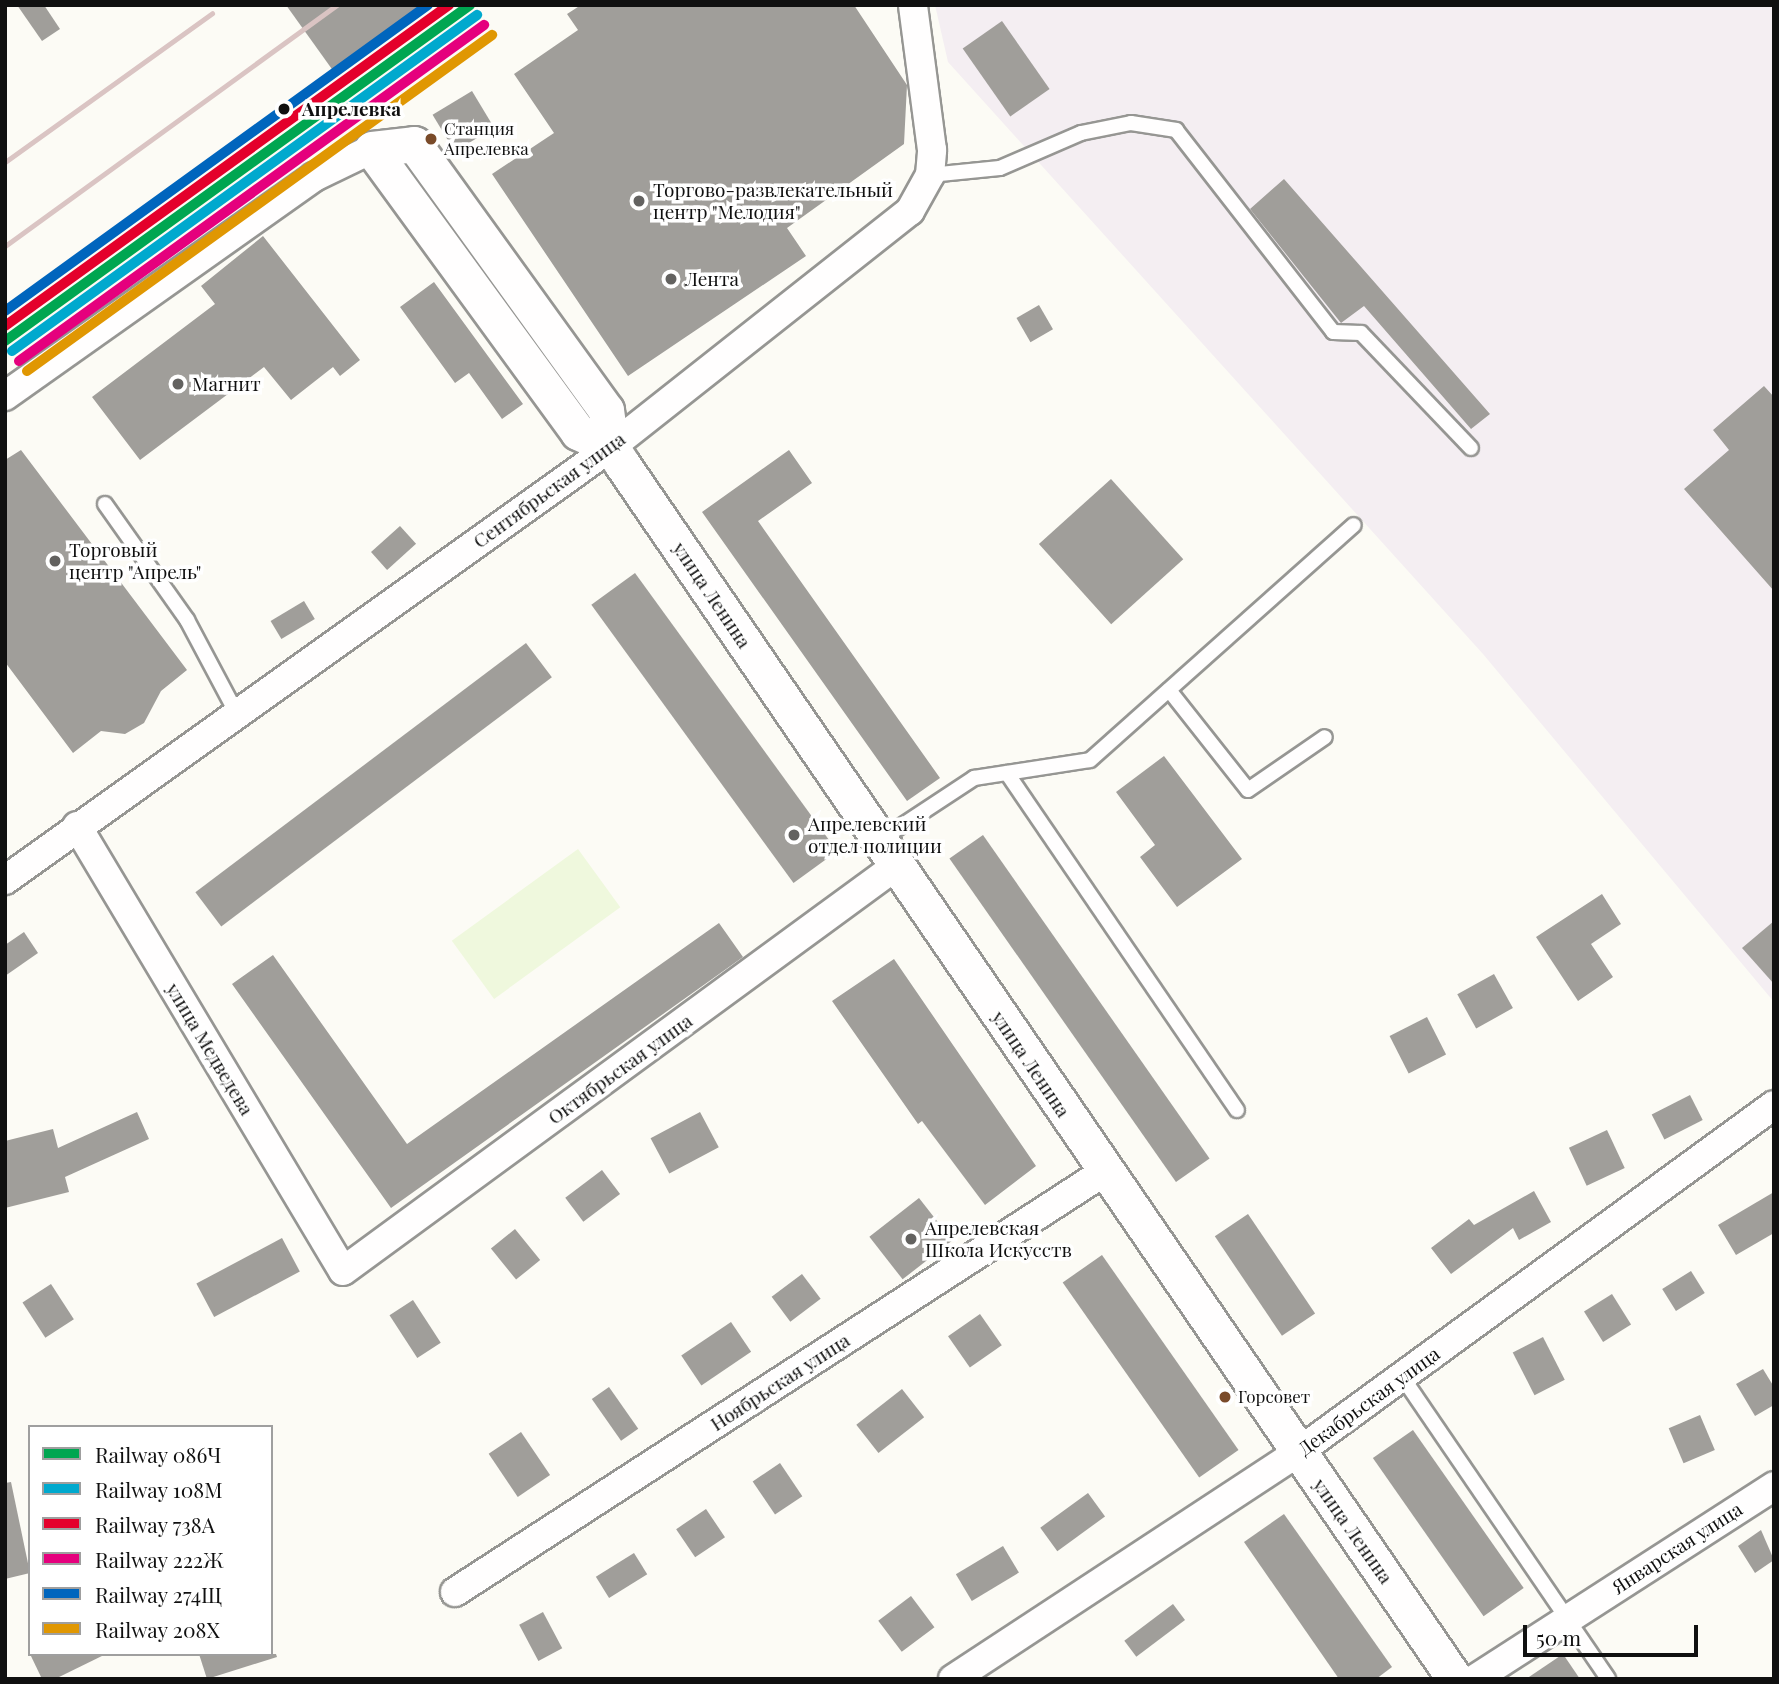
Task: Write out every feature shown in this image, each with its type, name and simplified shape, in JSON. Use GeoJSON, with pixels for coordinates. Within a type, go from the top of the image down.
{"type":"FeatureCollection","features":[{"type":"Feature","properties":{"kind":"street"},"geometry":{"type":"LineString","coordinates":[[912,5],[930,175]]}},
{"type":"Feature","properties":{"kind":"street"},"geometry":{"type":"LineString","coordinates":[[5,396],[314,177],[372,149],[578,432],[611,447]]}},
{"type":"Feature","properties":{"kind":"street","name":"Сентябрьская улица"},"geometry":{"type":"LineString","coordinates":[[5,880],[236,712],[611,447],[910,211],[930,175]]}},
{"type":"Feature","properties":{"kind":"street","name":"улица Ленина"},"geometry":{"type":"LineString","coordinates":[[611,447],[1104,1172],[1455,1679]]}},
{"type":"Feature","properties":{"kind":"street","name":"улица Медведева"},"geometry":{"type":"LineString","coordinates":[[78,826],[343,1271]]}},
{"type":"Feature","properties":{"kind":"street","name":"Октябрьская улица"},"geometry":{"type":"LineString","coordinates":[[343,1271],[888,853]]}},
{"type":"Feature","properties":{"kind":"street","name":"Декабрьская улица"},"geometry":{"type":"LineString","coordinates":[[953,1679],[1297,1453],[1774,1105]]}},
{"type":"Feature","properties":{"kind":"street","name":"Ноябрьская улица"},"geometry":{"type":"LineString","coordinates":[[455,1592],[1104,1172]]}},
{"type":"Feature","properties":{"kind":"street","name":"Январская улица"},"geometry":{"type":"LineString","coordinates":[[1475,1679],[1774,1486]]}},
{"type":"Feature","properties":{"kind":"lane"},"geometry":{"type":"LineString","coordinates":[[930,175],[1000,169],[1080,132],[1131,123],[1176,130],[1333,332],[1361,333],[1471,448]]}},
{"type":"Feature","properties":{"kind":"lane"},"geometry":{"type":"LineString","coordinates":[[105,504],[187,620],[236,712]]}},
{"type":"Feature","properties":{"kind":"lane"},"geometry":{"type":"LineString","coordinates":[[888,853],[974,778],[1090,760],[1354,525]]}},
{"type":"Feature","properties":{"kind":"lane"},"geometry":{"type":"LineString","coordinates":[[1169,690],[1248,790],[1325,737]]}},
{"type":"Feature","properties":{"kind":"lane"},"geometry":{"type":"LineString","coordinates":[[1007,773],[1237,1110]]}},
{"type":"Feature","properties":{"kind":"lane"},"geometry":{"type":"LineString","coordinates":[[1402,1378],[1608,1679]]}},
{"type":"Feature","properties":{"kind":"shaded area"},"geometry":{"type":"Polygon","coordinates":[[[935,5],[1774,5],[1774,1002],[1483,654],[948,62],[935,5]]]}},
{"type":"Feature","properties":{"kind":"green space"},"geometry":{"type":"Polygon","coordinates":[[[578,849],[620,907],[494,999],[452,941],[578,849]]]}},
{"type":"Feature","properties":{"kind":"building"},"geometry":{"type":"Polygon","coordinates":[[[17,5],[44,5],[60,29],[42,41],[17,5]]]}},
{"type":"Feature","properties":{"kind":"building"},"geometry":{"type":"Polygon","coordinates":[[[286,5],[427,5],[334,72],[286,5]]]}},
{"type":"Feature","properties":{"kind":"building","name":"Торгово-развлекательный центр \"Мелодия\""},"geometry":{"type":"Polygon","coordinates":[[[581,5],[854,5],[907,85],[904,144],[787,228],[806,256],[628,376],[492,174],[554,133],[514,74],[578,30],[567,14],[581,5]]]}},
{"type":"Feature","properties":{"kind":"building"},"geometry":{"type":"Polygon","coordinates":[[[1002,21],[1050,89],[1010,117],[963,49],[1002,21]]]}},
{"type":"Feature","properties":{"kind":"building"},"geometry":{"type":"Polygon","coordinates":[[[472,91],[494,128],[455,152],[433,115],[472,91]]]}},
{"type":"Feature","properties":{"kind":"building"},"geometry":{"type":"Polygon","coordinates":[[[1284,179],[1490,414],[1471,429],[1364,306],[1341,323],[1250,209],[1284,179]]]}},
{"type":"Feature","properties":{"kind":"building"},"geometry":{"type":"Polygon","coordinates":[[[263,236],[360,360],[340,376],[333,367],[291,400],[264,367],[140,460],[92,397],[215,304],[201,286],[263,236]]]}},
{"type":"Feature","properties":{"kind":"building"},"geometry":{"type":"Polygon","coordinates":[[[434,282],[523,404],[502,419],[469,373],[455,383],[400,307],[434,282]]]}},
{"type":"Feature","properties":{"kind":"building"},"geometry":{"type":"Polygon","coordinates":[[[1039,305],[1053,329],[1030,342],[1016,318],[1039,305]]]}},
{"type":"Feature","properties":{"kind":"building"},"geometry":{"type":"Polygon","coordinates":[[[1764,386],[1774,397],[1774,591],[1684,489],[1729,450],[1713,430],[1764,386]]]}},
{"type":"Feature","properties":{"kind":"building","name":"Торговый центр \"Апрель\""},"geometry":{"type":"Polygon","coordinates":[[[21,450],[187,670],[161,691],[144,723],[125,734],[101,731],[73,753],[5,662],[5,460],[21,450]]]}},
{"type":"Feature","properties":{"kind":"building"},"geometry":{"type":"Polygon","coordinates":[[[789,450],[812,483],[758,521],[940,778],[907,801],[702,512],[789,450]]]}},
{"type":"Feature","properties":{"kind":"building"},"geometry":{"type":"Polygon","coordinates":[[[1111,479],[1183,559],[1111,624],[1039,544],[1111,479]]]}},
{"type":"Feature","properties":{"kind":"building"},"geometry":{"type":"Polygon","coordinates":[[[400,526],[416,544],[387,570],[371,552],[400,526]]]}},
{"type":"Feature","properties":{"kind":"building"},"geometry":{"type":"Polygon","coordinates":[[[635,573],[837,851],[794,883],[591,605],[635,573]]]}},
{"type":"Feature","properties":{"kind":"building"},"geometry":{"type":"Polygon","coordinates":[[[304,601],[315,619],[281,639],[271,621],[304,601]]]}},
{"type":"Feature","properties":{"kind":"building"},"geometry":{"type":"Polygon","coordinates":[[[526,643],[552,677],[221,926],[195,892],[526,643]]]}},
{"type":"Feature","properties":{"kind":"building"},"geometry":{"type":"Polygon","coordinates":[[[1164,756],[1242,859],[1177,907],[1140,857],[1155,845],[1116,792],[1164,756]]]}},
{"type":"Feature","properties":{"kind":"building"},"geometry":{"type":"Polygon","coordinates":[[[983,835],[1210,1159],[1176,1182],[949,859],[983,835]]]}},
{"type":"Feature","properties":{"kind":"building"},"geometry":{"type":"Polygon","coordinates":[[[1602,894],[1621,924],[1591,944],[1613,977],[1578,1001],[1536,937],[1602,894]]]}},
{"type":"Feature","properties":{"kind":"building"},"geometry":{"type":"Polygon","coordinates":[[[1774,921],[1774,984],[1742,948],[1774,921]]]}},
{"type":"Feature","properties":{"kind":"building"},"geometry":{"type":"Polygon","coordinates":[[[719,923],[743,957],[391,1208],[232,984],[273,955],[407,1144],[719,923]]]}},
{"type":"Feature","properties":{"kind":"building"},"geometry":{"type":"Polygon","coordinates":[[[24,932],[38,953],[5,976],[5,945],[24,932]]]}},
{"type":"Feature","properties":{"kind":"building"},"geometry":{"type":"Polygon","coordinates":[[[894,959],[1036,1166],[985,1205],[922,1121],[918,1124],[832,1001],[894,959]]]}},
{"type":"Feature","properties":{"kind":"building"},"geometry":{"type":"Polygon","coordinates":[[[1494,974],[1513,1008],[1476,1028],[1457,994],[1494,974]]]}},
{"type":"Feature","properties":{"kind":"building"},"geometry":{"type":"Polygon","coordinates":[[[1427,1017],[1446,1054],[1409,1073],[1390,1036],[1427,1017]]]}},
{"type":"Feature","properties":{"kind":"building"},"geometry":{"type":"Polygon","coordinates":[[[1690,1095],[1703,1120],[1664,1139],[1652,1115],[1690,1095]]]}},
{"type":"Feature","properties":{"kind":"building"},"geometry":{"type":"Polygon","coordinates":[[[137,1112],[149,1139],[65,1177],[69,1192],[5,1208],[5,1141],[53,1129],[58,1148],[137,1112]]]}},
{"type":"Feature","properties":{"kind":"building"},"geometry":{"type":"Polygon","coordinates":[[[700,1112],[719,1147],[669,1174],[651,1138],[700,1112]]]}},
{"type":"Feature","properties":{"kind":"building"},"geometry":{"type":"Polygon","coordinates":[[[1607,1130],[1625,1168],[1587,1186],[1569,1148],[1607,1130]]]}},
{"type":"Feature","properties":{"kind":"building"},"geometry":{"type":"Polygon","coordinates":[[[602,1170],[620,1194],[583,1222],[565,1198],[602,1170]]]}},
{"type":"Feature","properties":{"kind":"building"},"geometry":{"type":"Polygon","coordinates":[[[1534,1191],[1551,1222],[1519,1240],[1513,1228],[1451,1274],[1431,1248],[1469,1219],[1474,1225],[1534,1191]]]}},
{"type":"Feature","properties":{"kind":"building"},"geometry":{"type":"Polygon","coordinates":[[[1774,1192],[1774,1233],[1736,1255],[1718,1225],[1774,1192]]]}},
{"type":"Feature","properties":{"kind":"building","name":"Апрелевская Школа Искусств"},"geometry":{"type":"Polygon","coordinates":[[[919,1198],[952,1241],[903,1279],[869,1237],[919,1198]]]}},
{"type":"Feature","properties":{"kind":"building"},"geometry":{"type":"Polygon","coordinates":[[[1248,1214],[1315,1313],[1282,1336],[1215,1236],[1248,1214]]]}},
{"type":"Feature","properties":{"kind":"building"},"geometry":{"type":"Polygon","coordinates":[[[515,1229],[540,1260],[516,1280],[491,1249],[515,1229]]]}},
{"type":"Feature","properties":{"kind":"building"},"geometry":{"type":"Polygon","coordinates":[[[282,1238],[300,1272],[214,1317],[196,1284],[282,1238]]]}},
{"type":"Feature","properties":{"kind":"building"},"geometry":{"type":"Polygon","coordinates":[[[1102,1255],[1239,1450],[1199,1477],[1063,1283],[1102,1255]]]}},
{"type":"Feature","properties":{"kind":"building"},"geometry":{"type":"Polygon","coordinates":[[[1691,1271],[1705,1293],[1676,1311],[1662,1289],[1691,1271]]]}},
{"type":"Feature","properties":{"kind":"building"},"geometry":{"type":"Polygon","coordinates":[[[802,1274],[821,1299],[790,1322],[772,1297],[802,1274]]]}},
{"type":"Feature","properties":{"kind":"building"},"geometry":{"type":"Polygon","coordinates":[[[51,1284],[74,1319],[45,1338],[22,1303],[51,1284]]]}},
{"type":"Feature","properties":{"kind":"building"},"geometry":{"type":"Polygon","coordinates":[[[1612,1294],[1631,1325],[1603,1342],[1584,1311],[1612,1294]]]}},
{"type":"Feature","properties":{"kind":"building"},"geometry":{"type":"Polygon","coordinates":[[[413,1300],[441,1343],[417,1358],[390,1315],[413,1300]]]}},
{"type":"Feature","properties":{"kind":"building"},"geometry":{"type":"Polygon","coordinates":[[[980,1314],[1002,1345],[970,1367],[948,1336],[980,1314]]]}},
{"type":"Feature","properties":{"kind":"building"},"geometry":{"type":"Polygon","coordinates":[[[731,1322],[751,1352],[701,1385],[681,1356],[731,1322]]]}},
{"type":"Feature","properties":{"kind":"building"},"geometry":{"type":"Polygon","coordinates":[[[1543,1337],[1565,1380],[1534,1395],[1513,1352],[1543,1337]]]}},
{"type":"Feature","properties":{"kind":"building"},"geometry":{"type":"Polygon","coordinates":[[[1763,1369],[1774,1387],[1774,1405],[1755,1416],[1736,1384],[1763,1369]]]}},
{"type":"Feature","properties":{"kind":"building"},"geometry":{"type":"Polygon","coordinates":[[[609,1387],[638,1429],[621,1441],[592,1399],[609,1387]]]}},
{"type":"Feature","properties":{"kind":"building"},"geometry":{"type":"Polygon","coordinates":[[[902,1389],[924,1417],[878,1453],[856,1425],[902,1389]]]}},
{"type":"Feature","properties":{"kind":"building"},"geometry":{"type":"Polygon","coordinates":[[[1700,1415],[1715,1450],[1684,1463],[1669,1428],[1700,1415]]]}},
{"type":"Feature","properties":{"kind":"building"},"geometry":{"type":"Polygon","coordinates":[[[1413,1430],[1524,1588],[1484,1616],[1373,1458],[1413,1430]]]}},
{"type":"Feature","properties":{"kind":"building"},"geometry":{"type":"Polygon","coordinates":[[[521,1432],[550,1475],[518,1497],[489,1454],[521,1432]]]}},
{"type":"Feature","properties":{"kind":"building"},"geometry":{"type":"Polygon","coordinates":[[[780,1463],[802,1496],[775,1515],[753,1481],[780,1463]]]}},
{"type":"Feature","properties":{"kind":"building"},"geometry":{"type":"Polygon","coordinates":[[[11,1482],[28,1573],[5,1579],[5,1483],[11,1482]]]}},
{"type":"Feature","properties":{"kind":"building"},"geometry":{"type":"Polygon","coordinates":[[[1088,1493],[1105,1516],[1057,1551],[1040,1528],[1088,1493]]]}},
{"type":"Feature","properties":{"kind":"building"},"geometry":{"type":"Polygon","coordinates":[[[706,1509],[725,1537],[695,1557],[676,1529],[706,1509]]]}},
{"type":"Feature","properties":{"kind":"building"},"geometry":{"type":"Polygon","coordinates":[[[1284,1514],[1392,1667],[1376,1679],[1339,1679],[1244,1542],[1284,1514]]]}},
{"type":"Feature","properties":{"kind":"building"},"geometry":{"type":"Polygon","coordinates":[[[1761,1530],[1774,1560],[1755,1573],[1738,1546],[1761,1530]]]}},
{"type":"Feature","properties":{"kind":"building"},"geometry":{"type":"Polygon","coordinates":[[[1003,1546],[1019,1573],[972,1601],[956,1574],[1003,1546]]]}},
{"type":"Feature","properties":{"kind":"building"},"geometry":{"type":"Polygon","coordinates":[[[634,1553],[647,1574],[609,1598],[596,1577],[634,1553]]]}},
{"type":"Feature","properties":{"kind":"building"},"geometry":{"type":"Polygon","coordinates":[[[911,1596],[934,1627],[902,1652],[878,1621],[911,1596]]]}},
{"type":"Feature","properties":{"kind":"building"},"geometry":{"type":"Polygon","coordinates":[[[1173,1604],[1185,1620],[1136,1657],[1124,1641],[1173,1604]]]}},
{"type":"Feature","properties":{"kind":"building"},"geometry":{"type":"Polygon","coordinates":[[[543,1612],[562,1648],[538,1661],[519,1625],[543,1612]]]}},
{"type":"Feature","properties":{"kind":"building"},"geometry":{"type":"Polygon","coordinates":[[[276,1654],[277,1657],[207,1679],[200,1656],[276,1654]]]}},
{"type":"Feature","properties":{"kind":"building"},"geometry":{"type":"Polygon","coordinates":[[[1563,1654],[1580,1679],[1526,1679],[1563,1654]]]}},
{"type":"Feature","properties":{"kind":"building"},"geometry":{"type":"Polygon","coordinates":[[[31,1656],[102,1656],[55,1679],[42,1679],[31,1656]]]}},
{"type":"Feature","properties":{"kind":"railway"},"geometry":{"type":"LineString","coordinates":[[5,246],[337,5]]}},
{"type":"Feature","properties":{"kind":"railway"},"geometry":{"type":"LineString","coordinates":[[5,162],[212,13]]}},
{"type":"Feature","properties":{"kind":"rail line","name":"274Щ"},"geometry":{"type":"LineString","coordinates":[[5,311],[428,5]]}},
{"type":"Feature","properties":{"kind":"rail line","name":"738А"},"geometry":{"type":"LineString","coordinates":[[5,326],[449,5]]}},
{"type":"Feature","properties":{"kind":"rail line","name":"086Ч"},"geometry":{"type":"LineString","coordinates":[[5,341],[470,5]]}},
{"type":"Feature","properties":{"kind":"rail line","name":"108М"},"geometry":{"type":"LineString","coordinates":[[12,351],[477,15]]}},
{"type":"Feature","properties":{"kind":"rail line","name":"222Ж"},"geometry":{"type":"LineString","coordinates":[[19,361],[484,25]]}},
{"type":"Feature","properties":{"kind":"rail line","name":"208Х"},"geometry":{"type":"LineString","coordinates":[[27,371],[492,35]]}},
{"type":"Feature","properties":{"kind":"place","name":"Апрелевка"},"geometry":{"type":"Point","coordinates":[284,109]}},
{"type":"Feature","properties":{"kind":"place","name":"Станция Апрелевка"},"geometry":{"type":"Point","coordinates":[431,139]}},
{"type":"Feature","properties":{"kind":"place","name":"Торгово-развлекательный центр \"Мелодия\""},"geometry":{"type":"Point","coordinates":[639,201]}},
{"type":"Feature","properties":{"kind":"place","name":"Лента"},"geometry":{"type":"Point","coordinates":[671,279]}},
{"type":"Feature","properties":{"kind":"place","name":"Магнит"},"geometry":{"type":"Point","coordinates":[178,384]}},
{"type":"Feature","properties":{"kind":"place","name":"Торговый центр \"Апрель\""},"geometry":{"type":"Point","coordinates":[55,561]}},
{"type":"Feature","properties":{"kind":"place","name":"Апрелевский отдел полиции"},"geometry":{"type":"Point","coordinates":[794,835]}},
{"type":"Feature","properties":{"kind":"place","name":"Апрелевская Школа Искусств"},"geometry":{"type":"Point","coordinates":[911,1239]}},
{"type":"Feature","properties":{"kind":"place","name":"Горсовет"},"geometry":{"type":"Point","coordinates":[1225,1397]}}]}
